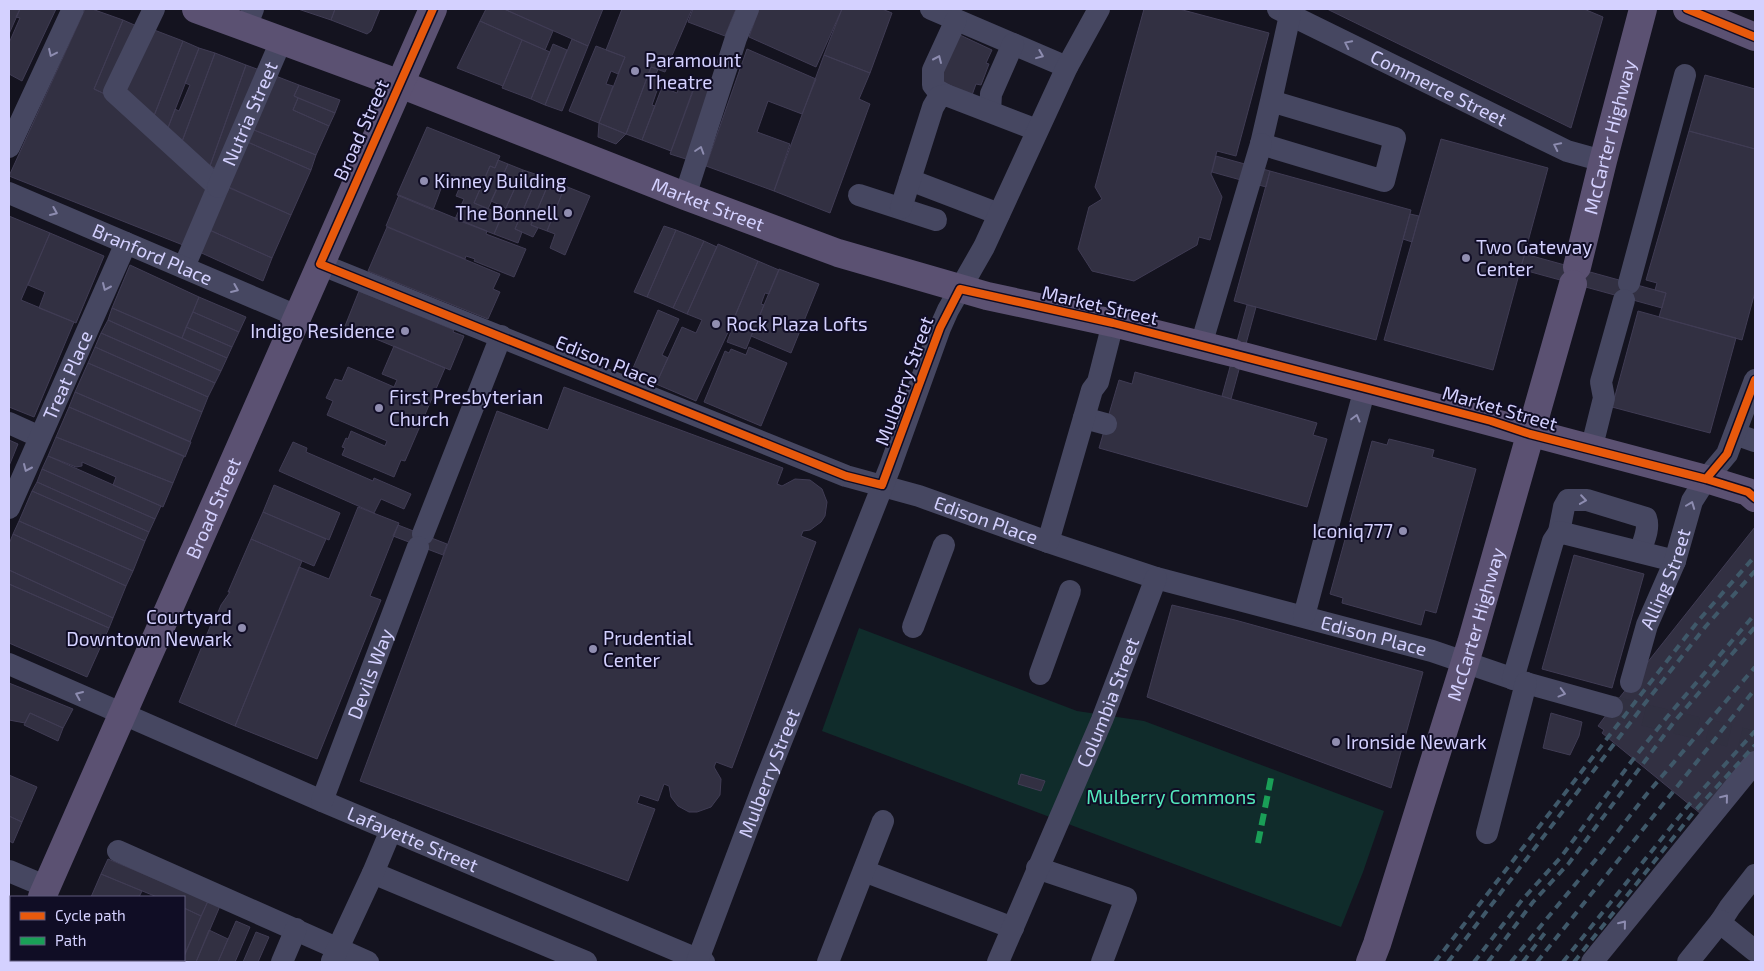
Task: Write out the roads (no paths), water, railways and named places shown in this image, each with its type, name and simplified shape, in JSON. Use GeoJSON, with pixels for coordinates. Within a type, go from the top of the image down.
{"type":"FeatureCollection","features":[{"type":"Feature","properties":{"kind":"main road","name":"Market Street"},"geometry":{"type":"LineString","coordinates":[[196,9],[250,18],[282,41],[400,84],[685,196],[838,253],[960,289],[1113,323],[1201,345],[1490,421],[1530,434],[1706,479],[1753,494]]}},
{"type":"Feature","properties":{"kind":"main road","name":"Broad Street"},"geometry":{"type":"LineString","coordinates":[[44,892],[124,714],[432,9]]}},
{"type":"Feature","properties":{"kind":"main road","name":"McCarter Highway"},"geometry":{"type":"LineString","coordinates":[[1370,962],[1465,663],[1575,276],[1603,161],[1644,9]]}},
{"type":"Feature","properties":{"kind":"main road"},"geometry":{"type":"LineString","coordinates":[[1687,9],[1755,36]]}},
{"type":"Feature","properties":{"kind":"street"},"geometry":{"type":"LineString","coordinates":[[9,147],[13,108],[73,9]]}},
{"type":"Feature","properties":{"kind":"street","name":"Nutria Street"},"geometry":{"type":"LineString","coordinates":[[154,9],[114,92],[218,186]]}},
{"type":"Feature","properties":{"kind":"street"},"geometry":{"type":"LineString","coordinates":[[685,196],[736,38],[748,9]]}},
{"type":"Feature","properties":{"kind":"street"},"geometry":{"type":"LineString","coordinates":[[931,9],[1067,67]]}},
{"type":"Feature","properties":{"kind":"street","name":"Mulberry Street"},"geometry":{"type":"LineString","coordinates":[[699,961],[765,782],[882,485],[940,328],[984,247],[1067,67],[1099,9]]}},
{"type":"Feature","properties":{"kind":"street"},"geometry":{"type":"LineString","coordinates":[[1201,345],[1261,144],[1271,101],[1283,12]]}},
{"type":"Feature","properties":{"kind":"street","name":"Commerce Street"},"geometry":{"type":"LineString","coordinates":[[1283,12],[1567,151],[1603,161]]}},
{"type":"Feature","properties":{"kind":"street"},"geometry":{"type":"LineString","coordinates":[[956,20],[933,70],[933,85],[937,90],[946,95],[1037,130]]}},
{"type":"Feature","properties":{"kind":"street","name":"Nutria Street"},"geometry":{"type":"LineString","coordinates":[[184,268],[282,41]]}},
{"type":"Feature","properties":{"kind":"street"},"geometry":{"type":"LineString","coordinates":[[990,111],[991,94],[1013,44]]}},
{"type":"Feature","properties":{"kind":"street"},"geometry":{"type":"LineString","coordinates":[[1591,450],[1604,398],[1601,382],[1627,292],[1678,136],[1685,75]]}},
{"type":"Feature","properties":{"kind":"street"},"geometry":{"type":"LineString","coordinates":[[900,208],[933,107],[939,97],[946,95]]}},
{"type":"Feature","properties":{"kind":"street"},"geometry":{"type":"LineString","coordinates":[[1261,144],[1384,181],[1395,138],[1271,101]]}},
{"type":"Feature","properties":{"kind":"street"},"geometry":{"type":"LineString","coordinates":[[910,180],[999,214]]}},
{"type":"Feature","properties":{"kind":"street","name":"Branford Place"},"geometry":{"type":"LineString","coordinates":[[9,193],[297,316]]}},
{"type":"Feature","properties":{"kind":"street"},"geometry":{"type":"LineString","coordinates":[[859,195],[936,220]]}},
{"type":"Feature","properties":{"kind":"street","name":"Treat Place"},"geometry":{"type":"LineString","coordinates":[[9,508],[126,243]]}},
{"type":"Feature","properties":{"kind":"street","name":"Edison Place"},"geometry":{"type":"LineString","coordinates":[[320,264],[846,476],[920,496],[1156,578],[1304,616],[1432,652],[1520,681],[1612,707]]}},
{"type":"Feature","properties":{"kind":"street"},"geometry":{"type":"LineString","coordinates":[[1048,542],[1092,390],[1107,385],[1113,323]]}},
{"type":"Feature","properties":{"kind":"street","name":"Devils Way"},"geometry":{"type":"LineString","coordinates":[[322,800],[501,336]]}},
{"type":"Feature","properties":{"kind":"street","name":"Alling Street"},"geometry":{"type":"LineString","coordinates":[[1631,682],[1647,625],[1675,561],[1689,509],[1696,493],[1728,454],[1745,438],[1755,380]]}},
{"type":"Feature","properties":{"kind":"street"},"geometry":{"type":"LineString","coordinates":[[1304,616],[1365,388]]}},
{"type":"Feature","properties":{"kind":"street"},"geometry":{"type":"LineString","coordinates":[[1084,418],[1106,424]]}},
{"type":"Feature","properties":{"kind":"street"},"geometry":{"type":"LineString","coordinates":[[9,423],[40,438]]}},
{"type":"Feature","properties":{"kind":"street"},"geometry":{"type":"LineString","coordinates":[[1487,833],[1552,541],[1559,532],[1564,507],[1568,500],[1587,500],[1646,518],[1648,522],[1647,530],[1640,552]]}},
{"type":"Feature","properties":{"kind":"street"},"geometry":{"type":"LineString","coordinates":[[1559,532],[1675,561]]}},
{"type":"Feature","properties":{"kind":"street"},"geometry":{"type":"LineString","coordinates":[[913,627],[944,545]]}},
{"type":"Feature","properties":{"kind":"street","name":"Columbia Street"},"geometry":{"type":"LineString","coordinates":[[998,962],[1102,720],[1156,578]]}},
{"type":"Feature","properties":{"kind":"street"},"geometry":{"type":"LineString","coordinates":[[1040,674],[1070,591]]}},
{"type":"Feature","properties":{"kind":"street","name":"Lafayette Street"},"geometry":{"type":"LineString","coordinates":[[9,664],[699,961]]}},
{"type":"Feature","properties":{"kind":"street"},"geometry":{"type":"LineString","coordinates":[[1592,962],[1755,762]]}},
{"type":"Feature","properties":{"kind":"street"},"geometry":{"type":"LineString","coordinates":[[828,962],[883,822]]}},
{"type":"Feature","properties":{"kind":"street"},"geometry":{"type":"LineString","coordinates":[[334,956],[391,830]]}},
{"type":"Feature","properties":{"kind":"street"},"geometry":{"type":"LineString","coordinates":[[118,851],[296,929],[334,956],[368,962]]}},
{"type":"Feature","properties":{"kind":"street"},"geometry":{"type":"LineString","coordinates":[[1038,868],[1126,898],[1102,962]]}},
{"type":"Feature","properties":{"kind":"street"},"geometry":{"type":"LineString","coordinates":[[9,870],[44,892]]}},
{"type":"Feature","properties":{"kind":"street"},"geometry":{"type":"LineString","coordinates":[[864,871],[1012,928]]}},
{"type":"Feature","properties":{"kind":"street"},"geometry":{"type":"LineString","coordinates":[[373,873],[586,962]]}},
{"type":"Feature","properties":{"kind":"street"},"geometry":{"type":"LineString","coordinates":[[1688,962],[1755,875]]}},
{"type":"Feature","properties":{"kind":"street"},"geometry":{"type":"LineString","coordinates":[[1726,914],[1724,926],[1755,950]]}},
{"type":"Feature","properties":{"kind":"street"},"geometry":{"type":"LineString","coordinates":[[282,962],[296,929]]}},
{"type":"Feature","properties":{"kind":"tunnel"},"geometry":{"type":"LineString","coordinates":[[1612,707],[1755,742]]}},
{"type":"Feature","properties":{"kind":"railway"},"geometry":{"type":"LineString","coordinates":[[1435,962],[1699,620],[1755,556]]}},
{"type":"Feature","properties":{"kind":"railway"},"geometry":{"type":"LineString","coordinates":[[1448,962],[1646,702],[1706,626],[1755,571]]}},
{"type":"Feature","properties":{"kind":"railway"},"geometry":{"type":"LineString","coordinates":[[1474,962],[1522,900],[1561,857],[1631,762],[1667,717],[1755,614]]}},
{"type":"Feature","properties":{"kind":"railway"},"geometry":{"type":"LineString","coordinates":[[1488,962],[1533,902],[1569,863],[1674,722],[1755,627]]}},
{"type":"Feature","properties":{"kind":"railway"},"geometry":{"type":"LineString","coordinates":[[1511,962],[1646,795],[1755,667]]}},
{"type":"Feature","properties":{"kind":"railway"},"geometry":{"type":"LineString","coordinates":[[1537,962],[1755,689]]}},
{"type":"Feature","properties":{"kind":"railway"},"geometry":{"type":"LineString","coordinates":[[1563,962],[1687,807],[1755,731]]}},
{"type":"Feature","properties":{"kind":"railway"},"geometry":{"type":"LineString","coordinates":[[1574,962],[1693,813],[1755,745]]}},
{"type":"Feature","properties":{"kind":"railway"},"geometry":{"type":"LineString","coordinates":[[1523,962],[1547,930]]}},
{"type":"Feature","properties":{"kind":"place","name":"Paramount Theatre"},"geometry":{"type":"Point","coordinates":[635,71]}},
{"type":"Feature","properties":{"kind":"place","name":"Kinney Building"},"geometry":{"type":"Point","coordinates":[424,181]}},
{"type":"Feature","properties":{"kind":"place","name":"The Bonnell"},"geometry":{"type":"Point","coordinates":[568,213]}},
{"type":"Feature","properties":{"kind":"place","name":"Two Gateway Center"},"geometry":{"type":"Point","coordinates":[1466,258]}},
{"type":"Feature","properties":{"kind":"place","name":"Rock Plaza Lofts"},"geometry":{"type":"Point","coordinates":[716,324]}},
{"type":"Feature","properties":{"kind":"place","name":"Indigo Residence"},"geometry":{"type":"Point","coordinates":[405,331]}},
{"type":"Feature","properties":{"kind":"place","name":"First Presbyterian Church"},"geometry":{"type":"Point","coordinates":[379,408]}},
{"type":"Feature","properties":{"kind":"place","name":"Iconiq777"},"geometry":{"type":"Point","coordinates":[1403,531]}},
{"type":"Feature","properties":{"kind":"place","name":"Courtyard Downtown Newark"},"geometry":{"type":"Point","coordinates":[242,628]}},
{"type":"Feature","properties":{"kind":"place","name":"Prudential Center"},"geometry":{"type":"Point","coordinates":[593,649]}},
{"type":"Feature","properties":{"kind":"place","name":"Ironside Newark"},"geometry":{"type":"Point","coordinates":[1336,742]}},
{"type":"Feature","properties":{"kind":"park label","name":"Mulberry Commons"},"geometry":{"type":"Point","coordinates":[1171,797]}}]}
